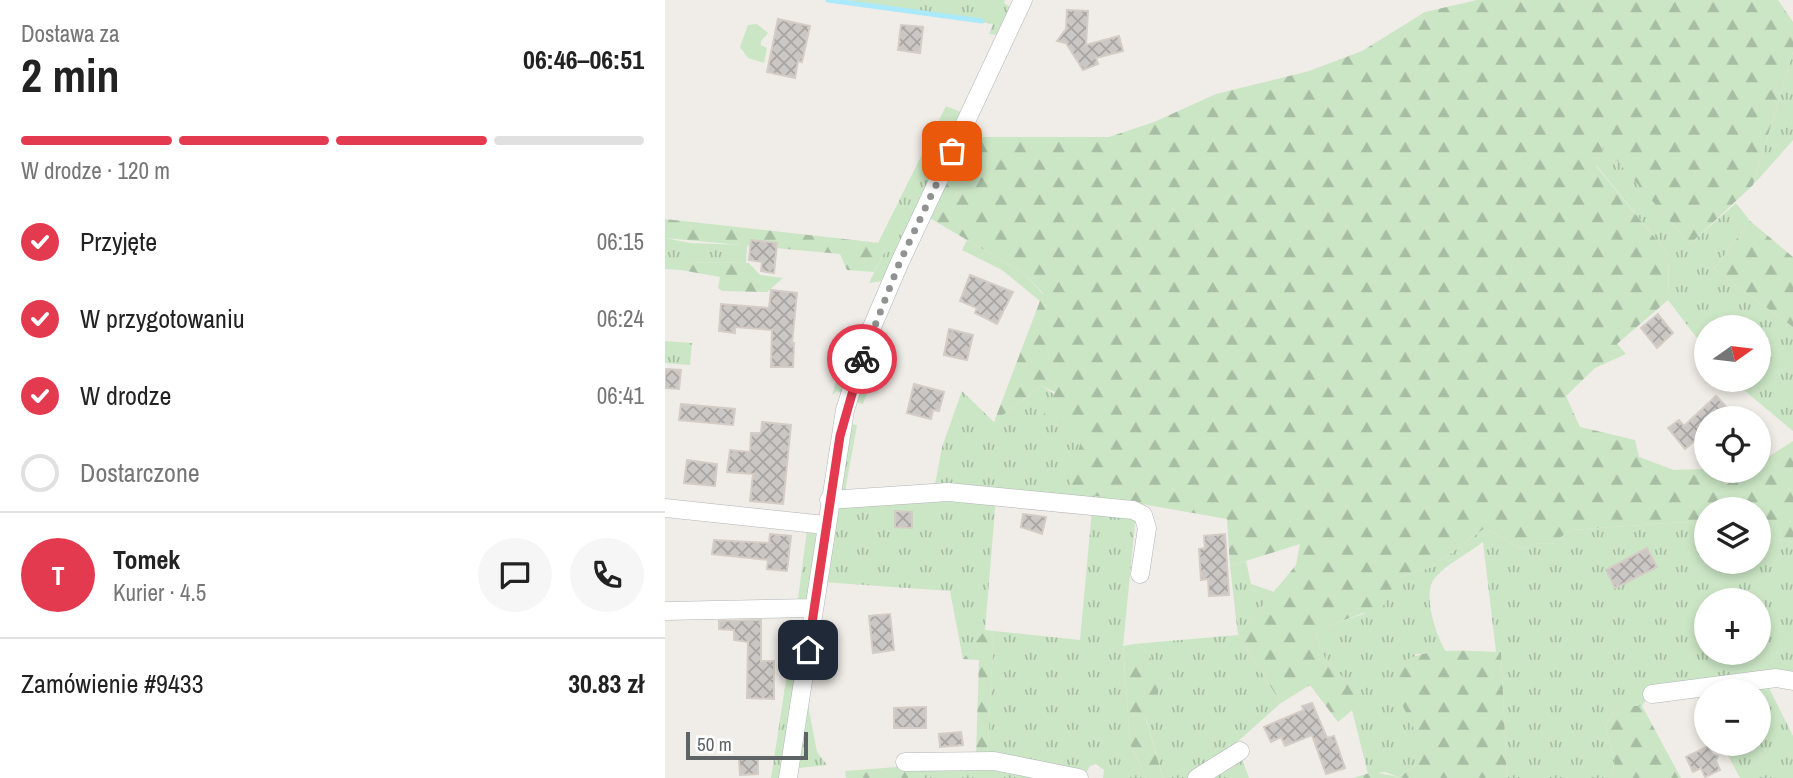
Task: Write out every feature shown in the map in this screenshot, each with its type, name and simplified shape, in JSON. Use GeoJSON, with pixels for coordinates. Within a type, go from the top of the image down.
{"type":"FeatureCollection","features":[{"type":"Feature","properties":{"kind":"street"},"geometry":{"type":"LineString","coordinates":[[787,778],[845,410],[872,327],[929,195],[1023,0]]}},
{"type":"Feature","properties":{"kind":"street"},"geometry":{"type":"LineString","coordinates":[[829,500],[948,492],[1133,510],[1143,516],[1147,527],[1140,573]]}},
{"type":"Feature","properties":{"kind":"street"},"geometry":{"type":"LineString","coordinates":[[665,508],[825,525]]}},
{"type":"Feature","properties":{"kind":"street"},"geometry":{"type":"LineString","coordinates":[[665,611],[812,608]]}},
{"type":"Feature","properties":{"kind":"street"},"geometry":{"type":"LineString","coordinates":[[1652,694],[1776,678],[1793,681]]}},
{"type":"Feature","properties":{"kind":"street"},"geometry":{"type":"LineString","coordinates":[[1197,778],[1240,751]]}},
{"type":"Feature","properties":{"kind":"street"},"geometry":{"type":"LineString","coordinates":[[905,762],[994,761],[1079,778]]}},
{"type":"Feature","properties":{"kind":"green space"},"geometry":{"type":"Polygon","coordinates":[[[845,0],[1005,0],[1004,3],[1011,8],[999,35],[989,34],[993,24],[845,0]]]}},
{"type":"Feature","properties":{"kind":"green space"},"geometry":{"type":"Polygon","coordinates":[[[1477,0],[1778,0],[1793,22],[1793,52],[1753,185],[1690,244],[1604,146],[1596,166],[1669,255],[1668,300],[1617,344],[1626,354],[1595,368],[1566,396],[1580,427],[1635,440],[1639,457],[1674,470],[1694,469],[1694,483],[1771,483],[1771,455],[1793,441],[1793,542],[1771,538],[1771,497],[1694,497],[1694,524],[1683,522],[1570,530],[1552,544],[1536,543],[1522,549],[1485,528],[1432,567],[1397,578],[1384,605],[1326,627],[1316,636],[1326,661],[1366,699],[1338,722],[1310,685],[1281,703],[1238,635],[1296,565],[1300,544],[1230,566],[1227,519],[1068,491],[1084,429],[1042,418],[1055,392],[1041,386],[994,422],[1043,293],[1023,273],[928,217],[966,137],[1109,137],[1154,122],[1216,94],[1309,71],[1362,51],[1425,12],[1477,0]]]}},
{"type":"Feature","properties":{"kind":"green space"},"geometry":{"type":"Polygon","coordinates":[[[757,24],[768,33],[761,41],[761,45],[767,48],[764,63],[748,58],[740,47],[748,25],[757,24]]]}},
{"type":"Feature","properties":{"kind":"green space"},"geometry":{"type":"Polygon","coordinates":[[[1793,52],[1793,140],[1753,185],[1793,52]]]}},
{"type":"Feature","properties":{"kind":"green space"},"geometry":{"type":"Polygon","coordinates":[[[946,106],[963,113],[883,281],[869,283],[888,245],[878,243],[946,106]]]}},
{"type":"Feature","properties":{"kind":"green space"},"geometry":{"type":"Polygon","coordinates":[[[1604,145],[1690,244],[1736,203],[1750,221],[1714,269],[1793,327],[1793,431],[1771,413],[1771,406],[1763,406],[1746,392],[1771,392],[1771,315],[1694,315],[1694,334],[1668,300],[1669,255],[1596,165],[1604,145]]]}},
{"type":"Feature","properties":{"kind":"green space"},"geometry":{"type":"Polygon","coordinates":[[[665,219],[889,244],[874,272],[847,270],[840,254],[665,238],[665,219]]]}},
{"type":"Feature","properties":{"kind":"green space"},"geometry":{"type":"Polygon","coordinates":[[[1750,221],[1793,257],[1793,327],[1714,269],[1750,221]]]}},
{"type":"Feature","properties":{"kind":"green space"},"geometry":{"type":"Polygon","coordinates":[[[665,238],[690,243],[747,245],[746,263],[685,262],[681,270],[665,269],[665,238]]]}},
{"type":"Feature","properties":{"kind":"green space"},"geometry":{"type":"Polygon","coordinates":[[[967,240],[1023,273],[1043,294],[1040,301],[1002,270],[962,250],[967,240]]]}},
{"type":"Feature","properties":{"kind":"green space"},"geometry":{"type":"Polygon","coordinates":[[[684,262],[749,263],[760,275],[783,278],[767,292],[722,291],[718,288],[720,277],[681,270],[684,262]]]}},
{"type":"Feature","properties":{"kind":"green space"},"geometry":{"type":"Polygon","coordinates":[[[852,326],[862,331],[844,394],[837,391],[832,395],[852,326]]]}},
{"type":"Feature","properties":{"kind":"green space"},"geometry":{"type":"Polygon","coordinates":[[[880,331],[888,333],[863,404],[856,402],[880,331]]]}},
{"type":"Feature","properties":{"kind":"green space"},"geometry":{"type":"Polygon","coordinates":[[[665,341],[692,343],[690,365],[665,363],[665,341]]]}},
{"type":"Feature","properties":{"kind":"green space"},"geometry":{"type":"Polygon","coordinates":[[[1041,386],[1069,407],[1082,422],[1137,504],[1123,646],[1130,743],[1146,778],[1103,778],[1104,770],[1096,764],[1090,766],[1086,773],[1079,773],[987,757],[994,631],[1080,640],[1092,510],[996,498],[985,630],[963,659],[950,591],[822,582],[840,494],[850,424],[857,425],[844,497],[934,490],[942,447],[962,391],[994,422],[1041,386]]]}},
{"type":"Feature","properties":{"kind":"green space"},"geometry":{"type":"Polygon","coordinates":[[[1683,522],[1694,524],[1694,574],[1771,574],[1771,538],[1793,542],[1793,677],[1694,679],[1694,686],[1652,690],[1642,706],[1618,706],[1605,725],[1615,762],[1611,778],[1507,778],[1501,653],[1496,652],[1483,542],[1444,569],[1431,586],[1432,617],[1447,653],[1415,654],[1412,724],[1419,737],[1419,763],[1399,777],[1385,772],[1368,774],[1352,710],[1365,699],[1326,661],[1316,636],[1325,627],[1363,614],[1397,578],[1432,567],[1485,528],[1522,549],[1536,543],[1552,544],[1570,530],[1683,522]]]}},
{"type":"Feature","properties":{"kind":"green space"},"geometry":{"type":"Polygon","coordinates":[[[807,530],[817,533],[806,605],[797,606],[807,530]]]}},
{"type":"Feature","properties":{"kind":"green space"},"geometry":{"type":"Polygon","coordinates":[[[1246,561],[1251,584],[1274,592],[1238,635],[1230,566],[1246,561]]]}},
{"type":"Feature","properties":{"kind":"green space"},"geometry":{"type":"Polygon","coordinates":[[[985,630],[994,631],[987,757],[976,756],[979,660],[963,659],[985,630]]]}},
{"type":"Feature","properties":{"kind":"green space"},"geometry":{"type":"Polygon","coordinates":[[[1238,635],[1281,703],[1236,743],[1249,778],[1163,778],[1145,715],[1156,702],[1145,649],[1134,644],[1238,635]]]}},
{"type":"Feature","properties":{"kind":"green space"},"geometry":{"type":"Polygon","coordinates":[[[1134,644],[1145,649],[1161,675],[1156,702],[1145,716],[1163,778],[1146,778],[1130,743],[1123,646],[1134,644]]]}},
{"type":"Feature","properties":{"kind":"green space"},"geometry":{"type":"Polygon","coordinates":[[[1501,652],[1507,778],[1353,778],[1373,772],[1399,777],[1419,763],[1417,735],[1399,698],[1395,679],[1400,666],[1412,658],[1428,653],[1501,652]]]}},
{"type":"Feature","properties":{"kind":"green space"},"geometry":{"type":"Polygon","coordinates":[[[789,661],[798,669],[780,778],[771,778],[789,661]]]}},
{"type":"Feature","properties":{"kind":"green space"},"geometry":{"type":"Polygon","coordinates":[[[1771,692],[1793,736],[1793,778],[1740,778],[1728,756],[1771,756],[1771,692]]]}},
{"type":"Feature","properties":{"kind":"green space"},"geometry":{"type":"Polygon","coordinates":[[[808,705],[817,752],[827,765],[799,768],[808,705]]]}},
{"type":"Feature","properties":{"kind":"green space"},"geometry":{"type":"Polygon","coordinates":[[[1618,706],[1642,706],[1681,778],[1611,778],[1615,762],[1605,725],[1618,706]]]}},
{"type":"Feature","properties":{"kind":"green space"},"geometry":{"type":"Polygon","coordinates":[[[969,762],[1038,778],[923,778],[923,765],[969,762]]]}},
{"type":"Feature","properties":{"kind":"green space"},"geometry":{"type":"Polygon","coordinates":[[[923,765],[923,778],[846,778],[845,771],[923,765]]]}},
{"type":"Feature","properties":{"kind":"building"},"geometry":{"type":"Polygon","coordinates":[[[1067,10],[1088,11],[1086,45],[1119,36],[1123,51],[1096,58],[1098,64],[1083,70],[1066,43],[1057,41],[1066,29],[1067,10]]]}},
{"type":"Feature","properties":{"kind":"building"},"geometry":{"type":"Polygon","coordinates":[[[778,19],[810,26],[802,62],[798,61],[795,78],[767,72],[778,19]]]}},
{"type":"Feature","properties":{"kind":"building"},"geometry":{"type":"Polygon","coordinates":[[[901,25],[923,27],[920,53],[898,50],[901,25]]]}},
{"type":"Feature","properties":{"kind":"building"},"geometry":{"type":"Polygon","coordinates":[[[751,240],[777,243],[774,273],[761,271],[762,262],[749,260],[751,240]]]}},
{"type":"Feature","properties":{"kind":"building"},"geometry":{"type":"Polygon","coordinates":[[[970,275],[1013,292],[997,324],[975,313],[977,308],[960,301],[970,275]]]}},
{"type":"Feature","properties":{"kind":"building"},"geometry":{"type":"Polygon","coordinates":[[[771,290],[797,293],[792,343],[793,367],[771,367],[772,330],[735,327],[735,333],[719,331],[721,304],[769,308],[771,290]]]}},
{"type":"Feature","properties":{"kind":"building"},"geometry":{"type":"Polygon","coordinates":[[[1658,314],[1673,333],[1657,348],[1641,328],[1658,314]]]}},
{"type":"Feature","properties":{"kind":"building"},"geometry":{"type":"Polygon","coordinates":[[[949,329],[973,335],[967,360],[944,355],[949,329]]]}},
{"type":"Feature","properties":{"kind":"building"},"geometry":{"type":"Polygon","coordinates":[[[665,369],[681,370],[679,389],[665,388],[665,369]]]}},
{"type":"Feature","properties":{"kind":"building"},"geometry":{"type":"Polygon","coordinates":[[[914,384],[944,392],[939,411],[933,410],[931,419],[907,413],[914,384]]]}},
{"type":"Feature","properties":{"kind":"building"},"geometry":{"type":"Polygon","coordinates":[[[1716,396],[1726,406],[1705,406],[1716,396]]]}},
{"type":"Feature","properties":{"kind":"building"},"geometry":{"type":"Polygon","coordinates":[[[681,404],[735,409],[733,425],[679,420],[681,404]]]}},
{"type":"Feature","properties":{"kind":"building"},"geometry":{"type":"Polygon","coordinates":[[[1694,417],[1694,441],[1685,449],[1668,428],[1679,420],[1684,426],[1694,417]]]}},
{"type":"Feature","properties":{"kind":"building"},"geometry":{"type":"Polygon","coordinates":[[[762,422],[791,425],[783,504],[750,501],[753,474],[727,472],[730,450],[750,452],[751,433],[761,433],[762,422]]]}},
{"type":"Feature","properties":{"kind":"building"},"geometry":{"type":"Polygon","coordinates":[[[687,460],[717,464],[715,486],[684,483],[687,460]]]}},
{"type":"Feature","properties":{"kind":"building"},"geometry":{"type":"Polygon","coordinates":[[[895,511],[912,512],[912,528],[895,527],[895,511]]]}},
{"type":"Feature","properties":{"kind":"building"},"geometry":{"type":"Polygon","coordinates":[[[1023,514],[1046,517],[1042,534],[1021,527],[1023,514]]]}},
{"type":"Feature","properties":{"kind":"building"},"geometry":{"type":"Polygon","coordinates":[[[770,534],[791,536],[787,571],[767,569],[768,560],[712,554],[714,540],[769,543],[770,534]]]}},
{"type":"Feature","properties":{"kind":"building"},"geometry":{"type":"Polygon","coordinates":[[[1225,534],[1229,595],[1209,596],[1208,579],[1201,580],[1199,549],[1205,548],[1204,536],[1225,534]]]}},
{"type":"Feature","properties":{"kind":"building"},"geometry":{"type":"Polygon","coordinates":[[[1647,548],[1657,567],[1615,588],[1606,570],[1647,548]]]}},
{"type":"Feature","properties":{"kind":"building"},"geometry":{"type":"Polygon","coordinates":[[[890,614],[894,650],[873,653],[869,616],[890,614]]]}},
{"type":"Feature","properties":{"kind":"building"},"geometry":{"type":"Polygon","coordinates":[[[761,620],[761,661],[774,661],[774,699],[747,698],[748,642],[734,640],[734,630],[719,629],[719,621],[761,620]]]}},
{"type":"Feature","properties":{"kind":"building"},"geometry":{"type":"Polygon","coordinates":[[[1312,703],[1327,738],[1334,736],[1345,768],[1326,774],[1312,735],[1285,746],[1281,737],[1271,742],[1264,727],[1304,710],[1302,706],[1312,703]]]}},
{"type":"Feature","properties":{"kind":"building"},"geometry":{"type":"Polygon","coordinates":[[[926,707],[926,728],[894,728],[894,708],[926,707]]]}},
{"type":"Feature","properties":{"kind":"building"},"geometry":{"type":"Polygon","coordinates":[[[961,732],[963,745],[940,747],[939,734],[961,732]]]}},
{"type":"Feature","properties":{"kind":"building"},"geometry":{"type":"Polygon","coordinates":[[[1694,753],[1694,756],[1718,756],[1716,761],[1720,770],[1705,777],[1701,768],[1693,772],[1686,757],[1694,753]]]}},
{"type":"Feature","properties":{"kind":"building"},"geometry":{"type":"Polygon","coordinates":[[[758,758],[758,774],[740,775],[739,759],[758,758]]]}},
{"type":"Feature","properties":{"kind":"waterway"},"geometry":{"type":"LineString","coordinates":[[828,0],[982,21]]}},
{"type":"Feature","properties":{"kind":"way so far"},"geometry":{"type":"LineString","coordinates":[[862,359],[872,327],[899,264],[929,195],[952,151]]}},
{"type":"Feature","properties":{"kind":"route"},"geometry":{"type":"LineString","coordinates":[[808,650],[815,587],[840,436],[845,410],[862,359]]}}]}
